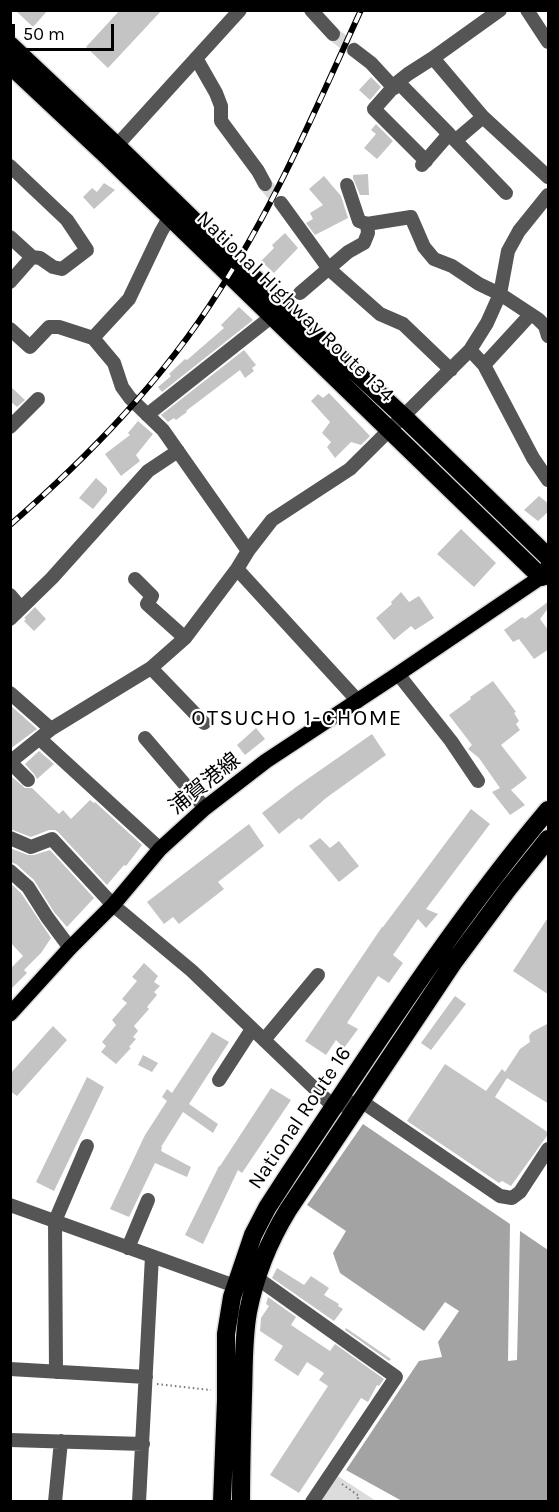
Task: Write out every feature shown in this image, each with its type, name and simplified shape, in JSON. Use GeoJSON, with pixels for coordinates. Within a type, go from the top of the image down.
{"type":"FeatureCollection","features":[{"type":"Feature","properties":{"kind":"highway","name":"National Highway Route 134"},"geometry":{"type":"LineString","coordinates":[[10,45],[112,151],[169,218],[547,575]]}},
{"type":"Feature","properties":{"kind":"highway","name":"National Highway Route 134"},"geometry":{"type":"LineString","coordinates":[[13,73],[112,151],[224,250],[404,417],[549,557]]}},
{"type":"Feature","properties":{"kind":"highway","name":"National Route 16"},"geometry":{"type":"LineString","coordinates":[[222,1502],[226,1334],[235,1286],[260,1222],[280,1188],[445,943],[549,810]]}},
{"type":"Feature","properties":{"kind":"highway","name":"National Route 16"},"geometry":{"type":"LineString","coordinates":[[241,1502],[244,1357],[248,1314],[267,1251],[280,1224],[453,963],[508,889],[549,839]]}},
{"type":"Feature","properties":{"kind":"main road","name":"浦賀港線"},"geometry":{"type":"LineString","coordinates":[[10,1014],[113,905],[160,849],[205,808],[266,761],[547,575]]}},
{"type":"Feature","properties":{"kind":"street"},"geometry":{"type":"LineString","coordinates":[[112,151],[240,10]]}},
{"type":"Feature","properties":{"kind":"street"},"geometry":{"type":"LineString","coordinates":[[310,10],[333,34]]}},
{"type":"Feature","properties":{"kind":"street"},"geometry":{"type":"LineString","coordinates":[[483,117],[453,137],[424,163],[374,109],[408,74],[500,10]]}},
{"type":"Feature","properties":{"kind":"street"},"geometry":{"type":"LineString","coordinates":[[527,10],[549,42]]}},
{"type":"Feature","properties":{"kind":"street"},"geometry":{"type":"LineString","coordinates":[[354,50],[453,137],[506,193]]}},
{"type":"Feature","properties":{"kind":"street"},"geometry":{"type":"LineString","coordinates":[[196,58],[216,93],[221,106],[221,121],[265,184]]}},
{"type":"Feature","properties":{"kind":"street"},"geometry":{"type":"LineString","coordinates":[[433,58],[483,117],[549,177]]}},
{"type":"Feature","properties":{"kind":"street"},"geometry":{"type":"LineString","coordinates":[[10,166],[67,220],[87,250],[62,268],[52,267],[40,258],[32,258],[10,237]]}},
{"type":"Feature","properties":{"kind":"street"},"geometry":{"type":"LineString","coordinates":[[347,185],[359,221],[367,224],[411,217],[424,247],[434,259],[500,294],[538,319],[545,326],[549,336]]}},
{"type":"Feature","properties":{"kind":"street"},"geometry":{"type":"LineString","coordinates":[[28,780],[10,762],[51,729],[151,668],[185,638],[272,520],[350,469],[470,350],[487,323],[500,294],[507,251],[519,231],[549,195]]}},
{"type":"Feature","properties":{"kind":"street"},"geometry":{"type":"LineString","coordinates":[[281,203],[329,269],[380,314],[403,324],[451,370]]}},
{"type":"Feature","properties":{"kind":"street"},"geometry":{"type":"LineString","coordinates":[[93,338],[129,299],[169,218]]}},
{"type":"Feature","properties":{"kind":"street"},"geometry":{"type":"LineString","coordinates":[[300,293],[348,252],[364,243],[368,233],[367,224]]}},
{"type":"Feature","properties":{"kind":"street"},"geometry":{"type":"LineString","coordinates":[[10,282],[32,258]]}},
{"type":"Feature","properties":{"kind":"street"},"geometry":{"type":"LineString","coordinates":[[484,365],[530,315]]}},
{"type":"Feature","properties":{"kind":"street"},"geometry":{"type":"LineString","coordinates":[[147,415],[272,317]]}},
{"type":"Feature","properties":{"kind":"street"},"geometry":{"type":"LineString","coordinates":[[10,329],[30,347],[49,327],[59,327],[93,338],[114,363],[122,387],[134,403],[163,430],[248,550]]}},
{"type":"Feature","properties":{"kind":"street"},"geometry":{"type":"LineString","coordinates":[[470,350],[484,365],[534,458],[549,480]]}},
{"type":"Feature","properties":{"kind":"street"},"geometry":{"type":"LineString","coordinates":[[10,427],[38,399]]}},
{"type":"Feature","properties":{"kind":"street"},"geometry":{"type":"LineString","coordinates":[[10,619],[52,578],[148,471],[178,451]]}},
{"type":"Feature","properties":{"kind":"street"},"geometry":{"type":"LineString","coordinates":[[237,568],[358,701]]}},
{"type":"Feature","properties":{"kind":"street"},"geometry":{"type":"LineString","coordinates":[[135,579],[152,596],[147,604],[185,638]]}},
{"type":"Feature","properties":{"kind":"street"},"geometry":{"type":"LineString","coordinates":[[10,595],[21,608]]}},
{"type":"Feature","properties":{"kind":"street"},"geometry":{"type":"LineString","coordinates":[[151,668],[204,723]]}},
{"type":"Feature","properties":{"kind":"street"},"geometry":{"type":"LineString","coordinates":[[398,675],[451,741],[478,781]]}},
{"type":"Feature","properties":{"kind":"street"},"geometry":{"type":"LineString","coordinates":[[10,693],[51,729]]}},
{"type":"Feature","properties":{"kind":"street"},"geometry":{"type":"LineString","coordinates":[[145,738],[205,808]]}},
{"type":"Feature","properties":{"kind":"street"},"geometry":{"type":"LineString","coordinates":[[40,739],[160,849]]}},
{"type":"Feature","properties":{"kind":"street"},"geometry":{"type":"LineString","coordinates":[[10,838],[31,847],[52,839],[113,905],[175,956],[334,1107],[361,1101],[506,1198],[512,1198],[520,1192],[549,1149]]}},
{"type":"Feature","properties":{"kind":"street"},"geometry":{"type":"LineString","coordinates":[[10,871],[28,887],[70,948]]}},
{"type":"Feature","properties":{"kind":"street"},"geometry":{"type":"LineString","coordinates":[[264,1040],[318,975]]}},
{"type":"Feature","properties":{"kind":"street"},"geometry":{"type":"LineString","coordinates":[[219,1080],[252,1029]]}},
{"type":"Feature","properties":{"kind":"street"},"geometry":{"type":"LineString","coordinates":[[56,1372],[55,1221],[87,1146]]}},
{"type":"Feature","properties":{"kind":"street"},"geometry":{"type":"LineString","coordinates":[[128,1248],[148,1200]]}},
{"type":"Feature","properties":{"kind":"street"},"geometry":{"type":"LineString","coordinates":[[10,1205],[235,1286],[257,1278],[396,1377],[312,1502]]}},
{"type":"Feature","properties":{"kind":"street"},"geometry":{"type":"LineString","coordinates":[[139,1502],[152,1256]]}},
{"type":"Feature","properties":{"kind":"street"},"geometry":{"type":"LineString","coordinates":[[10,1369],[146,1380]]}},
{"type":"Feature","properties":{"kind":"street"},"geometry":{"type":"LineString","coordinates":[[10,1440],[143,1444]]}},
{"type":"Feature","properties":{"kind":"street"},"geometry":{"type":"LineString","coordinates":[[55,1502],[61,1441]]}},
{"type":"Feature","properties":{"kind":"path"},"geometry":{"type":"LineString","coordinates":[[146,1380],[211,1390]]}},
{"type":"Feature","properties":{"kind":"path"},"geometry":{"type":"LineString","coordinates":[[329,1476],[360,1496],[356,1502]]}},
{"type":"Feature","properties":{"kind":"shaded area"},"geometry":{"type":"Polygon","coordinates":[[[363,1124],[510,1224],[508,1361],[517,1360],[520,1231],[548,1250],[548,1501],[402,1501],[346,1470],[419,1361],[442,1357],[438,1342],[459,1311],[445,1302],[424,1331],[340,1273],[333,1253],[346,1231],[307,1205],[363,1124]]]}},
{"type":"Feature","properties":{"kind":"shaded area"},"geometry":{"type":"Polygon","coordinates":[[[338,1476],[376,1501],[321,1501],[338,1476]]]}},
{"type":"Feature","properties":{"kind":"building"},"geometry":{"type":"Polygon","coordinates":[[[15,10],[48,10],[33,27],[15,10]]]}},
{"type":"Feature","properties":{"kind":"building"},"geometry":{"type":"Polygon","coordinates":[[[120,10],[162,10],[108,68],[86,47],[120,10]]]}},
{"type":"Feature","properties":{"kind":"building"},"geometry":{"type":"Polygon","coordinates":[[[371,77],[381,87],[370,100],[359,90],[371,77]]]}},
{"type":"Feature","properties":{"kind":"building"},"geometry":{"type":"Polygon","coordinates":[[[376,124],[393,141],[377,159],[364,148],[376,134],[371,130],[376,124]]]}},
{"type":"Feature","properties":{"kind":"building"},"geometry":{"type":"Polygon","coordinates":[[[368,174],[369,195],[360,195],[353,175],[368,174]]]}},
{"type":"Feature","properties":{"kind":"building"},"geometry":{"type":"Polygon","coordinates":[[[324,176],[341,196],[348,218],[315,235],[306,223],[313,219],[310,213],[323,205],[309,189],[324,176]]]}},
{"type":"Feature","properties":{"kind":"building"},"geometry":{"type":"Polygon","coordinates":[[[104,183],[115,190],[94,209],[83,197],[92,188],[97,192],[104,183]]]}},
{"type":"Feature","properties":{"kind":"building"},"geometry":{"type":"Polygon","coordinates":[[[285,233],[298,248],[274,273],[261,261],[274,248],[272,245],[285,233]]]}},
{"type":"Feature","properties":{"kind":"building"},"geometry":{"type":"Polygon","coordinates":[[[239,307],[253,320],[162,392],[158,387],[171,376],[169,374],[224,328],[221,325],[239,307]]]}},
{"type":"Feature","properties":{"kind":"building"},"geometry":{"type":"Polygon","coordinates":[[[244,350],[256,365],[252,368],[254,371],[245,378],[240,370],[176,420],[174,418],[168,422],[161,415],[244,350]]]}},
{"type":"Feature","properties":{"kind":"building"},"geometry":{"type":"Polygon","coordinates":[[[10,386],[25,400],[17,407],[10,401],[10,386]]]}},
{"type":"Feature","properties":{"kind":"building"},"geometry":{"type":"Polygon","coordinates":[[[329,393],[370,436],[361,445],[351,442],[335,458],[327,447],[331,442],[322,433],[330,422],[311,401],[318,394],[323,398],[329,393]]]}},
{"type":"Feature","properties":{"kind":"building"},"geometry":{"type":"Polygon","coordinates":[[[138,421],[153,434],[136,455],[140,461],[121,476],[105,454],[130,435],[128,433],[138,421]]]}},
{"type":"Feature","properties":{"kind":"building"},"geometry":{"type":"Polygon","coordinates":[[[96,478],[107,488],[107,492],[93,509],[79,498],[96,478]]]}},
{"type":"Feature","properties":{"kind":"building"},"geometry":{"type":"Polygon","coordinates":[[[539,496],[549,504],[549,511],[538,521],[524,510],[539,496]]]}},
{"type":"Feature","properties":{"kind":"building"},"geometry":{"type":"Polygon","coordinates":[[[461,529],[496,563],[474,587],[437,554],[461,529]]]}},
{"type":"Feature","properties":{"kind":"building"},"geometry":{"type":"Polygon","coordinates":[[[401,592],[409,602],[419,596],[434,618],[415,630],[411,626],[394,640],[376,618],[392,604],[391,602],[401,592]]]}},
{"type":"Feature","properties":{"kind":"building"},"geometry":{"type":"Polygon","coordinates":[[[549,601],[549,607],[540,619],[549,631],[549,649],[534,659],[519,639],[513,642],[504,630],[522,617],[525,619],[549,601]]]}},
{"type":"Feature","properties":{"kind":"building"},"geometry":{"type":"Polygon","coordinates":[[[35,607],[46,619],[34,631],[24,621],[26,619],[24,618],[35,607]]]}},
{"type":"Feature","properties":{"kind":"building"},"geometry":{"type":"Polygon","coordinates":[[[493,681],[516,712],[514,713],[519,721],[516,724],[520,730],[501,745],[527,778],[511,790],[525,805],[510,815],[492,792],[500,788],[479,758],[468,749],[472,745],[449,715],[493,681]]]}},
{"type":"Feature","properties":{"kind":"building"},"geometry":{"type":"Polygon","coordinates":[[[10,705],[37,729],[10,749],[10,705]]]}},
{"type":"Feature","properties":{"kind":"building"},"geometry":{"type":"Polygon","coordinates":[[[256,728],[265,739],[245,755],[237,745],[256,728]]]}},
{"type":"Feature","properties":{"kind":"building"},"geometry":{"type":"Polygon","coordinates":[[[372,734],[386,755],[326,798],[301,820],[299,818],[279,834],[262,813],[372,734]]]}},
{"type":"Feature","properties":{"kind":"building"},"geometry":{"type":"Polygon","coordinates":[[[39,751],[54,764],[37,779],[25,764],[39,751]]]}},
{"type":"Feature","properties":{"kind":"building"},"geometry":{"type":"Polygon","coordinates":[[[11,776],[25,788],[32,788],[59,814],[63,810],[71,819],[90,800],[95,802],[142,845],[107,885],[55,830],[31,837],[10,829],[11,776]]]}},
{"type":"Feature","properties":{"kind":"building"},"geometry":{"type":"Polygon","coordinates":[[[471,809],[490,824],[426,909],[438,914],[426,928],[418,919],[393,955],[403,963],[389,983],[378,976],[347,1023],[358,1029],[344,1048],[336,1040],[326,1055],[305,1041],[382,927],[471,809]]]}},
{"type":"Feature","properties":{"kind":"building"},"geometry":{"type":"Polygon","coordinates":[[[249,824],[264,846],[218,882],[224,889],[179,924],[173,917],[164,924],[147,902],[249,824]]]}},
{"type":"Feature","properties":{"kind":"building"},"geometry":{"type":"Polygon","coordinates":[[[320,838],[330,848],[339,841],[359,866],[339,882],[309,846],[320,838]]]}},
{"type":"Feature","properties":{"kind":"building"},"geometry":{"type":"Polygon","coordinates":[[[10,848],[28,855],[50,850],[94,898],[67,927],[54,912],[34,880],[16,864],[10,862],[10,848]]]}},
{"type":"Feature","properties":{"kind":"building"},"geometry":{"type":"Polygon","coordinates":[[[10,883],[21,893],[51,938],[41,953],[24,970],[27,973],[10,990],[10,969],[23,956],[10,942],[10,883]]]}},
{"type":"Feature","properties":{"kind":"building"},"geometry":{"type":"Polygon","coordinates":[[[549,916],[549,995],[513,971],[549,916]]]}},
{"type":"Feature","properties":{"kind":"building"},"geometry":{"type":"Polygon","coordinates":[[[144,963],[158,976],[154,982],[160,986],[154,992],[157,995],[147,1007],[149,1009],[134,1026],[138,1031],[133,1037],[136,1039],[129,1047],[131,1048],[116,1064],[101,1052],[106,1046],[102,1042],[116,1025],[112,1020],[127,1003],[122,999],[137,981],[132,977],[144,963]]]}},
{"type":"Feature","properties":{"kind":"building"},"geometry":{"type":"Polygon","coordinates":[[[455,996],[466,1004],[431,1050],[421,1043],[455,996]]]}},
{"type":"Feature","properties":{"kind":"building"},"geometry":{"type":"Polygon","coordinates":[[[549,1023],[549,1104],[507,1078],[495,1097],[549,1133],[511,1186],[502,1181],[499,1183],[407,1121],[445,1064],[486,1091],[502,1069],[505,1072],[520,1049],[530,1042],[529,1036],[532,1032],[549,1023]]]}},
{"type":"Feature","properties":{"kind":"building"},"geometry":{"type":"Polygon","coordinates":[[[53,1026],[67,1040],[17,1096],[10,1091],[10,1074],[53,1026]]]}},
{"type":"Feature","properties":{"kind":"building"},"geometry":{"type":"Polygon","coordinates":[[[212,1032],[229,1042],[189,1104],[218,1124],[213,1133],[183,1112],[161,1147],[161,1151],[191,1167],[187,1177],[155,1163],[129,1217],[110,1209],[145,1135],[167,1101],[162,1097],[167,1089],[172,1093],[212,1032]]]}},
{"type":"Feature","properties":{"kind":"building"},"geometry":{"type":"Polygon","coordinates":[[[143,1055],[158,1063],[152,1072],[138,1065],[143,1055]]]}},
{"type":"Feature","properties":{"kind":"building"},"geometry":{"type":"Polygon","coordinates":[[[87,1077],[104,1087],[54,1191],[36,1182],[87,1077]]]}},
{"type":"Feature","properties":{"kind":"building"},"geometry":{"type":"Polygon","coordinates":[[[271,1088],[291,1100],[242,1173],[238,1170],[203,1244],[185,1235],[219,1166],[271,1088]]]}},
{"type":"Feature","properties":{"kind":"building"},"geometry":{"type":"Polygon","coordinates":[[[277,1268],[304,1285],[311,1276],[329,1288],[324,1295],[343,1309],[334,1321],[272,1278],[277,1268]]]}},
{"type":"Feature","properties":{"kind":"building"},"geometry":{"type":"Polygon","coordinates":[[[268,1297],[296,1317],[291,1325],[330,1351],[335,1344],[384,1379],[379,1386],[377,1385],[368,1402],[361,1398],[299,1493],[270,1475],[328,1386],[319,1380],[324,1373],[307,1362],[298,1376],[274,1360],[283,1346],[260,1331],[261,1318],[269,1306],[266,1304],[268,1297]]]}},
{"type":"Feature","properties":{"kind":"building"},"geometry":{"type":"Polygon","coordinates":[[[346,1328],[391,1359],[389,1361],[345,1330],[346,1328]]]}},
{"type":"Feature","properties":{"kind":"tunnel"},"geometry":{"type":"LineString","coordinates":[[333,34],[354,50]]}},
{"type":"Feature","properties":{"kind":"tunnel"},"geometry":{"type":"LineString","coordinates":[[265,184],[281,203]]}},
{"type":"Feature","properties":{"kind":"railway"},"geometry":{"type":"LineString","coordinates":[[10,525],[68,472],[123,416],[197,324],[240,258],[277,189],[361,10]]}},
{"type":"Feature","properties":{"kind":"district","name":"OTSUCHO 1-CHOME"},"geometry":{"type":"Point","coordinates":[297,719]}}]}
